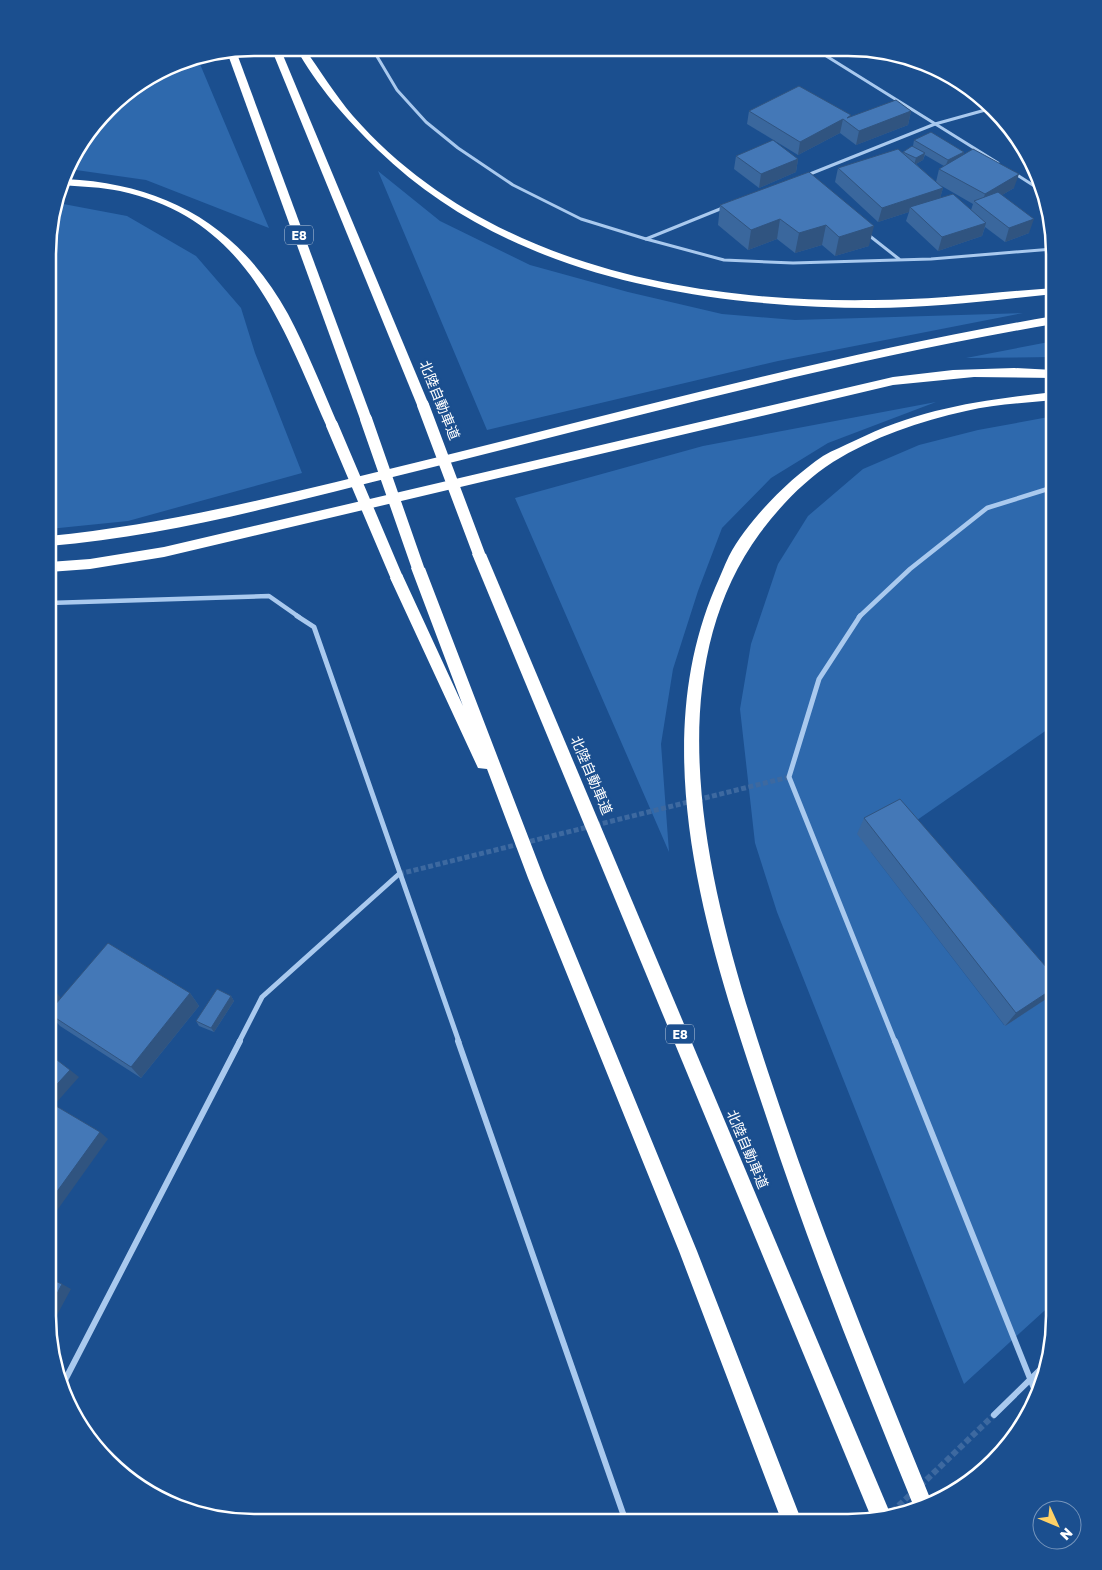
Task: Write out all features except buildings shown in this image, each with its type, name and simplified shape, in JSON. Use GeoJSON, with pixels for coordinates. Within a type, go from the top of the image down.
{"type":"FeatureCollection","features":[{"type":"Feature","properties":{"kind":"highway","name":"北陸自動車道"},"geometry":{"type":"LineString","coordinates":[[278,56],[423,405],[479,554],[879,1511]]}},
{"type":"Feature","properties":{"kind":"highway"},"geometry":{"type":"LineString","coordinates":[[305,56],[340,108],[378,147],[419,183],[485,227],[569,262],[664,288],[771,301],[875,304],[1046,292]]}},
{"type":"Feature","properties":{"kind":"highway","name":"E8"},"geometry":{"type":"LineString","coordinates":[[232,58],[366,419],[418,568],[536,878],[688,1251],[789,1514]]}},
{"type":"Feature","properties":{"kind":"highway"},"geometry":{"type":"LineString","coordinates":[[70,182],[107,184],[141,192],[168,202],[198,218],[220,235],[249,264],[276,306],[332,426],[397,578],[536,878]]}},
{"type":"Feature","properties":{"kind":"highway"},"geometry":{"type":"LineString","coordinates":[[56,540],[91,537],[153,528],[230,512],[845,362],[995,330],[1046,321]]}},
{"type":"Feature","properties":{"kind":"highway"},"geometry":{"type":"LineString","coordinates":[[56,566],[90,564],[164,552],[893,381],[942,374],[992,371],[1046,374]]}},
{"type":"Feature","properties":{"kind":"highway"},"geometry":{"type":"LineString","coordinates":[[921,1500],[837,1292],[785,1148],[719,937],[702,859],[693,787],[692,728],[696,674],[718,590],[735,555],[757,524],[782,496],[811,470],[845,448],[882,430],[925,415],[1005,399],[1046,396]]}},
{"type":"Feature","properties":{"kind":"street"},"geometry":{"type":"LineString","coordinates":[[377,56],[397,90],[426,122],[458,148],[513,186],[572,214],[646,239],[724,260],[793,263],[931,259],[1046,250]]}},
{"type":"Feature","properties":{"kind":"street"},"geometry":{"type":"LineString","coordinates":[[826,56],[999,164]]}},
{"type":"Feature","properties":{"kind":"street"},"geometry":{"type":"LineString","coordinates":[[798,179],[935,124],[984,110]]}},
{"type":"Feature","properties":{"kind":"street"},"geometry":{"type":"LineString","coordinates":[[1007,169],[1033,184]]}},
{"type":"Feature","properties":{"kind":"street"},"geometry":{"type":"LineString","coordinates":[[646,239],[726,207]]}},
{"type":"Feature","properties":{"kind":"street"},"geometry":{"type":"LineString","coordinates":[[860,228],[899,260]]}},
{"type":"Feature","properties":{"kind":"street"},"geometry":{"type":"LineString","coordinates":[[1033,1387],[789,777],[819,679],[860,615],[910,569],[987,508],[1046,490]]}},
{"type":"Feature","properties":{"kind":"street"},"geometry":{"type":"LineString","coordinates":[[56,603],[269,596],[314,627],[623,1514]]}},
{"type":"Feature","properties":{"kind":"street"},"geometry":{"type":"LineString","coordinates":[[66,1377],[262,997],[399,874]]}},
{"type":"Feature","properties":{"kind":"street"},"geometry":{"type":"LineString","coordinates":[[994,1415],[1037,1372]]}},
{"type":"Feature","properties":{"kind":"shaded area"},"geometry":{"type":"Polygon","coordinates":[[[200,64],[269,228],[146,180],[75,170],[97,134],[124,105],[155,83],[178,71],[200,64]]]}},
{"type":"Feature","properties":{"kind":"shaded area"},"geometry":{"type":"Polygon","coordinates":[[[378,171],[440,221],[530,265],[628,292],[722,314],[795,320],[1023,313],[778,361],[487,430],[378,171]]]}},
{"type":"Feature","properties":{"kind":"shaded area"},"geometry":{"type":"Polygon","coordinates":[[[63,204],[127,216],[196,256],[241,308],[255,353],[302,473],[128,521],[56,528],[56,254],[58,228],[63,204]]]}},
{"type":"Feature","properties":{"kind":"shaded area"},"geometry":{"type":"Polygon","coordinates":[[[1046,343],[1046,357],[966,358],[1046,343]]]}},
{"type":"Feature","properties":{"kind":"shaded area"},"geometry":{"type":"Polygon","coordinates":[[[936,402],[828,443],[771,478],[722,528],[698,591],[673,669],[661,744],[669,852],[515,498],[703,446],[936,402]]]}},
{"type":"Feature","properties":{"kind":"shaded area"},"geometry":{"type":"Polygon","coordinates":[[[1046,417],[1046,731],[871,852],[1004,1025],[1046,999],[1046,1309],[964,1384],[777,912],[755,843],[740,709],[751,644],[778,564],[808,516],[863,469],[919,445],[978,430],[1046,417]]]}},
{"type":"Feature","properties":{"kind":"tunnel"},"geometry":{"type":"LineString","coordinates":[[399,874],[789,777]]}},
{"type":"Feature","properties":{"kind":"tunnel"},"geometry":{"type":"LineString","coordinates":[[920,1486],[994,1415]]}},
{"type":"Feature","properties":{"kind":"tunnel"},"geometry":{"type":"LineString","coordinates":[[897,1508],[913,1492]]}}]}
